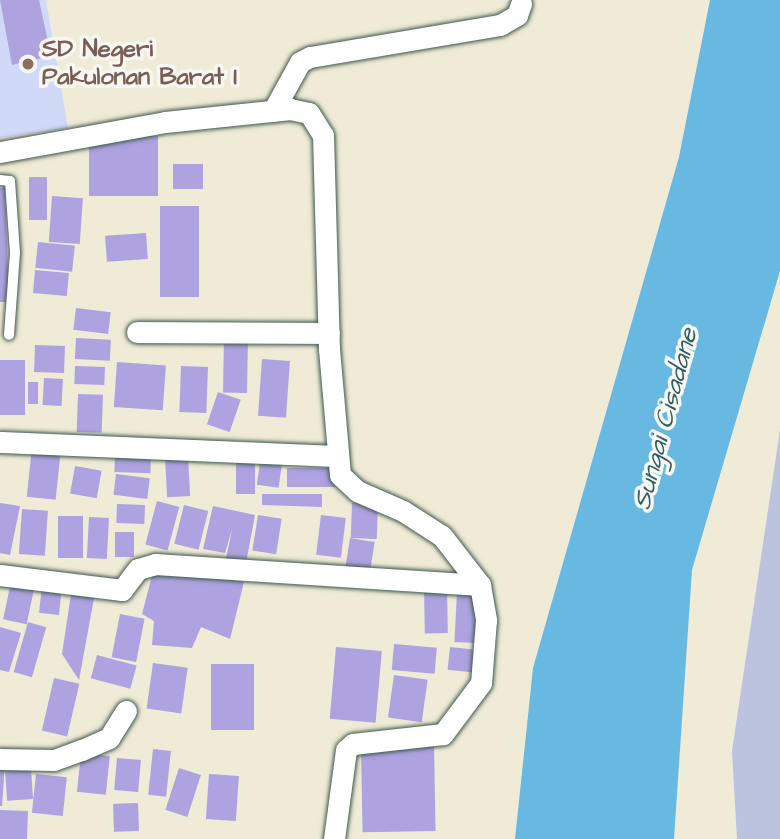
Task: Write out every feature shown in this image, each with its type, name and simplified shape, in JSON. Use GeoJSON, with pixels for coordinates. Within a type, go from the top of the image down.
{"type":"FeatureCollection","features":[{"type":"Feature","properties":{"kind":"street"},"geometry":{"type":"LineString","coordinates":[[273,111],[300,62],[310,57],[500,26],[517,15],[521,4]]}},
{"type":"Feature","properties":{"kind":"street"},"geometry":{"type":"LineString","coordinates":[[0,152],[165,122],[273,111],[309,113],[323,135],[329,333],[338,456],[347,485],[431,527],[480,584],[486,620],[481,683],[438,738],[353,744],[346,750],[334,839]]}},
{"type":"Feature","properties":{"kind":"street"},"geometry":{"type":"LineString","coordinates":[[137,332],[329,333]]}},
{"type":"Feature","properties":{"kind":"street"},"geometry":{"type":"LineString","coordinates":[[0,442],[338,456]]}},
{"type":"Feature","properties":{"kind":"street"},"geometry":{"type":"LineString","coordinates":[[0,575],[122,590],[138,569],[155,564],[480,584]]}},
{"type":"Feature","properties":{"kind":"street"},"geometry":{"type":"LineString","coordinates":[[0,759],[54,760],[82,750],[109,738],[126,711]]}},
{"type":"Feature","properties":{"kind":"lane"},"geometry":{"type":"LineString","coordinates":[[0,180],[10,181],[15,253],[9,335]]}},
{"type":"Feature","properties":{"kind":"shaded area","name":"SD Negeri Pakulonan Barat I"},"geometry":{"type":"Polygon","coordinates":[[[0,0],[46,0],[68,128],[0,138],[0,0]]]}},
{"type":"Feature","properties":{"kind":"shaded area"},"geometry":{"type":"Polygon","coordinates":[[[780,430],[780,839],[737,839],[732,751],[780,430]]]}},
{"type":"Feature","properties":{"kind":"water","name":"Sungai Cisadane"},"geometry":{"type":"Polygon","coordinates":[[[710,0],[780,0],[780,271],[692,570],[674,839],[515,839],[533,668],[679,157],[710,0]]]}},
{"type":"Feature","properties":{"kind":"building"},"geometry":{"type":"Polygon","coordinates":[[[0,0],[39,0],[51,56],[12,65],[0,0]]]}},
{"type":"Feature","properties":{"kind":"building"},"geometry":{"type":"Polygon","coordinates":[[[89,136],[158,136],[158,196],[89,196],[89,136]]]}},
{"type":"Feature","properties":{"kind":"building"},"geometry":{"type":"Polygon","coordinates":[[[173,164],[203,164],[203,189],[173,189],[173,164]]]}},
{"type":"Feature","properties":{"kind":"building"},"geometry":{"type":"Polygon","coordinates":[[[29,177],[47,177],[47,220],[29,220],[29,177]]]}},
{"type":"Feature","properties":{"kind":"building"},"geometry":{"type":"Polygon","coordinates":[[[0,188],[5,188],[9,302],[0,302],[0,188]]]}},
{"type":"Feature","properties":{"kind":"building"},"geometry":{"type":"Polygon","coordinates":[[[52,196],[83,198],[80,244],[49,242],[52,196]]]}},
{"type":"Feature","properties":{"kind":"building"},"geometry":{"type":"Polygon","coordinates":[[[160,206],[199,206],[199,297],[160,297],[160,206]]]}},
{"type":"Feature","properties":{"kind":"building"},"geometry":{"type":"Polygon","coordinates":[[[146,233],[148,259],[107,262],[105,236],[146,233]]]}},
{"type":"Feature","properties":{"kind":"building"},"geometry":{"type":"Polygon","coordinates":[[[38,242],[75,246],[72,272],[35,268],[38,242]]]}},
{"type":"Feature","properties":{"kind":"building"},"geometry":{"type":"Polygon","coordinates":[[[35,270],[69,273],[67,296],[33,293],[35,270]]]}},
{"type":"Feature","properties":{"kind":"building"},"geometry":{"type":"Polygon","coordinates":[[[76,308],[111,312],[108,334],[73,330],[76,308]]]}},
{"type":"Feature","properties":{"kind":"building"},"geometry":{"type":"Polygon","coordinates":[[[224,336],[248,336],[247,393],[223,393],[224,336]]]}},
{"type":"Feature","properties":{"kind":"building"},"geometry":{"type":"Polygon","coordinates":[[[76,338],[111,340],[110,361],[75,359],[76,338]]]}},
{"type":"Feature","properties":{"kind":"building"},"geometry":{"type":"Polygon","coordinates":[[[35,345],[65,346],[64,373],[34,372],[35,345]]]}},
{"type":"Feature","properties":{"kind":"building"},"geometry":{"type":"Polygon","coordinates":[[[262,359],[290,361],[286,418],[258,416],[262,359]]]}},
{"type":"Feature","properties":{"kind":"building"},"geometry":{"type":"Polygon","coordinates":[[[0,360],[25,360],[25,415],[0,415],[0,360]]]}},
{"type":"Feature","properties":{"kind":"building"},"geometry":{"type":"Polygon","coordinates":[[[117,362],[166,365],[163,410],[114,407],[117,362]]]}},
{"type":"Feature","properties":{"kind":"building"},"geometry":{"type":"Polygon","coordinates":[[[75,366],[105,367],[104,385],[74,384],[75,366]]]}},
{"type":"Feature","properties":{"kind":"building"},"geometry":{"type":"Polygon","coordinates":[[[181,366],[208,367],[206,413],[179,412],[181,366]]]}},
{"type":"Feature","properties":{"kind":"building"},"geometry":{"type":"Polygon","coordinates":[[[44,378],[63,379],[62,406],[43,405],[44,378]]]}},
{"type":"Feature","properties":{"kind":"building"},"geometry":{"type":"Polygon","coordinates":[[[28,382],[38,382],[38,404],[28,404],[28,382]]]}},
{"type":"Feature","properties":{"kind":"building"},"geometry":{"type":"Polygon","coordinates":[[[218,392],[241,400],[230,432],[207,424],[218,392]]]}},
{"type":"Feature","properties":{"kind":"building"},"geometry":{"type":"Polygon","coordinates":[[[78,394],[103,395],[102,433],[77,432],[78,394]]]}},
{"type":"Feature","properties":{"kind":"building"},"geometry":{"type":"Polygon","coordinates":[[[32,447],[61,450],[56,500],[27,497],[32,447]]]}},
{"type":"Feature","properties":{"kind":"building"},"geometry":{"type":"Polygon","coordinates":[[[236,454],[255,454],[255,494],[236,494],[236,454]]]}},
{"type":"Feature","properties":{"kind":"building"},"geometry":{"type":"Polygon","coordinates":[[[115,455],[151,456],[150,473],[114,472],[115,455]]]}},
{"type":"Feature","properties":{"kind":"building"},"geometry":{"type":"Polygon","coordinates":[[[261,455],[283,458],[279,488],[257,485],[261,455]]]}},
{"type":"Feature","properties":{"kind":"building"},"geometry":{"type":"Polygon","coordinates":[[[188,456],[190,496],[167,497],[165,457],[188,456]]]}},
{"type":"Feature","properties":{"kind":"building"},"geometry":{"type":"Polygon","coordinates":[[[75,466],[102,471],[97,498],[70,494],[75,466]]]}},
{"type":"Feature","properties":{"kind":"building"},"geometry":{"type":"Polygon","coordinates":[[[287,468],[335,468],[335,487],[287,487],[287,468]]]}},
{"type":"Feature","properties":{"kind":"building"},"geometry":{"type":"Polygon","coordinates":[[[116,474],[150,478],[147,499],[113,495],[116,474]]]}},
{"type":"Feature","properties":{"kind":"building"},"geometry":{"type":"Polygon","coordinates":[[[262,494],[322,494],[322,507],[262,505],[262,494]]]}},
{"type":"Feature","properties":{"kind":"building"},"geometry":{"type":"Polygon","coordinates":[[[157,501],[179,507],[168,550],[145,544],[157,501]]]}},
{"type":"Feature","properties":{"kind":"building"},"geometry":{"type":"Polygon","coordinates":[[[0,503],[20,506],[10,555],[0,553],[0,503]]]}},
{"type":"Feature","properties":{"kind":"building"},"geometry":{"type":"Polygon","coordinates":[[[352,503],[378,504],[377,539],[351,538],[352,503]]]}},
{"type":"Feature","properties":{"kind":"building"},"geometry":{"type":"Polygon","coordinates":[[[117,504],[145,505],[144,524],[116,523],[117,504]]]}},
{"type":"Feature","properties":{"kind":"building"},"geometry":{"type":"Polygon","coordinates":[[[184,505],[208,511],[199,550],[174,544],[184,505]]]}},
{"type":"Feature","properties":{"kind":"building"},"geometry":{"type":"Polygon","coordinates":[[[213,506],[255,515],[246,563],[226,559],[232,529],[225,553],[203,549],[213,506]]]}},
{"type":"Feature","properties":{"kind":"building"},"geometry":{"type":"Polygon","coordinates":[[[22,509],[48,511],[45,556],[19,554],[22,509]]]}},
{"type":"Feature","properties":{"kind":"building"},"geometry":{"type":"Polygon","coordinates":[[[258,515],[282,519],[276,554],[252,551],[258,515]]]}},
{"type":"Feature","properties":{"kind":"building"},"geometry":{"type":"Polygon","coordinates":[[[321,515],[346,518],[341,558],[316,555],[321,515]]]}},
{"type":"Feature","properties":{"kind":"building"},"geometry":{"type":"Polygon","coordinates":[[[58,516],[83,516],[83,558],[58,558],[58,516]]]}},
{"type":"Feature","properties":{"kind":"building"},"geometry":{"type":"Polygon","coordinates":[[[89,517],[109,518],[107,559],[87,558],[89,517]]]}},
{"type":"Feature","properties":{"kind":"building"},"geometry":{"type":"Polygon","coordinates":[[[115,532],[134,532],[134,557],[115,557],[115,532]]]}},
{"type":"Feature","properties":{"kind":"building"},"geometry":{"type":"Polygon","coordinates":[[[350,538],[375,542],[370,571],[345,567],[350,538]]]}},
{"type":"Feature","properties":{"kind":"building"},"geometry":{"type":"Polygon","coordinates":[[[154,568],[244,582],[230,639],[201,627],[192,648],[152,645],[154,621],[142,614],[154,568]]]}},
{"type":"Feature","properties":{"kind":"building"},"geometry":{"type":"Polygon","coordinates":[[[11,582],[34,587],[27,624],[3,619],[11,582]]]}},
{"type":"Feature","properties":{"kind":"building"},"geometry":{"type":"Polygon","coordinates":[[[42,585],[62,587],[59,615],[39,613],[42,585]]]}},
{"type":"Feature","properties":{"kind":"building"},"geometry":{"type":"Polygon","coordinates":[[[424,586],[447,586],[448,633],[425,633],[424,586]]]}},
{"type":"Feature","properties":{"kind":"building"},"geometry":{"type":"Polygon","coordinates":[[[457,593],[478,594],[475,643],[454,642],[457,593]]]}},
{"type":"Feature","properties":{"kind":"building"},"geometry":{"type":"Polygon","coordinates":[[[71,594],[94,598],[79,680],[62,654],[71,594]]]}},
{"type":"Feature","properties":{"kind":"building"},"geometry":{"type":"Polygon","coordinates":[[[120,614],[145,619],[136,662],[112,657],[120,614]]]}},
{"type":"Feature","properties":{"kind":"building"},"geometry":{"type":"Polygon","coordinates":[[[28,622],[46,627],[32,677],[14,672],[28,622]]]}},
{"type":"Feature","properties":{"kind":"building"},"geometry":{"type":"Polygon","coordinates":[[[0,627],[21,633],[9,672],[0,670],[0,627]]]}},
{"type":"Feature","properties":{"kind":"building"},"geometry":{"type":"Polygon","coordinates":[[[394,644],[437,648],[435,674],[392,670],[394,644]]]}},
{"type":"Feature","properties":{"kind":"building"},"geometry":{"type":"Polygon","coordinates":[[[336,647],[382,651],[376,723],[330,719],[336,647]]]}},
{"type":"Feature","properties":{"kind":"building"},"geometry":{"type":"Polygon","coordinates":[[[450,647],[481,650],[478,673],[448,670],[450,647]]]}},
{"type":"Feature","properties":{"kind":"building"},"geometry":{"type":"Polygon","coordinates":[[[97,655],[137,666],[130,689],[91,678],[97,655]]]}},
{"type":"Feature","properties":{"kind":"building"},"geometry":{"type":"Polygon","coordinates":[[[153,663],[188,668],[181,713],[147,709],[153,663]]]}},
{"type":"Feature","properties":{"kind":"building"},"geometry":{"type":"Polygon","coordinates":[[[211,664],[254,664],[254,730],[211,730],[211,664]]]}},
{"type":"Feature","properties":{"kind":"building"},"geometry":{"type":"Polygon","coordinates":[[[394,675],[428,680],[422,722],[388,718],[394,675]]]}},
{"type":"Feature","properties":{"kind":"building"},"geometry":{"type":"Polygon","coordinates":[[[54,678],[79,684],[67,736],[42,731],[54,678]]]}},
{"type":"Feature","properties":{"kind":"building"},"geometry":{"type":"Polygon","coordinates":[[[434,744],[436,831],[363,832],[361,745],[434,744]]]}},
{"type":"Feature","properties":{"kind":"building"},"geometry":{"type":"Polygon","coordinates":[[[153,749],[171,751],[166,797],[148,795],[153,749]]]}},
{"type":"Feature","properties":{"kind":"building"},"geometry":{"type":"Polygon","coordinates":[[[81,753],[110,756],[106,795],[77,792],[81,753]]]}},
{"type":"Feature","properties":{"kind":"building"},"geometry":{"type":"Polygon","coordinates":[[[117,758],[141,760],[138,792],[114,790],[117,758]]]}},
{"type":"Feature","properties":{"kind":"building"},"geometry":{"type":"Polygon","coordinates":[[[0,763],[5,763],[2,806],[0,806],[0,763]]]}},
{"type":"Feature","properties":{"kind":"building"},"geometry":{"type":"Polygon","coordinates":[[[179,768],[201,775],[187,817],[165,810],[179,768]]]}},
{"type":"Feature","properties":{"kind":"building"},"geometry":{"type":"Polygon","coordinates":[[[31,769],[33,799],[7,801],[5,771],[31,769]]]}},
{"type":"Feature","properties":{"kind":"building"},"geometry":{"type":"Polygon","coordinates":[[[36,774],[67,777],[63,816],[32,813],[36,774]]]}},
{"type":"Feature","properties":{"kind":"building"},"geometry":{"type":"Polygon","coordinates":[[[209,774],[239,776],[236,821],[206,819],[209,774]]]}},
{"type":"Feature","properties":{"kind":"building"},"geometry":{"type":"Polygon","coordinates":[[[138,803],[139,831],[114,832],[113,804],[138,803]]]}},
{"type":"Feature","properties":{"kind":"building"},"geometry":{"type":"Polygon","coordinates":[[[0,810],[28,811],[27,839],[0,839],[0,810]]]}},
{"type":"Feature","properties":{"kind":"place","name":"SD Negeri Pakulonan Barat I"},"geometry":{"type":"Point","coordinates":[28,64]}}]}
